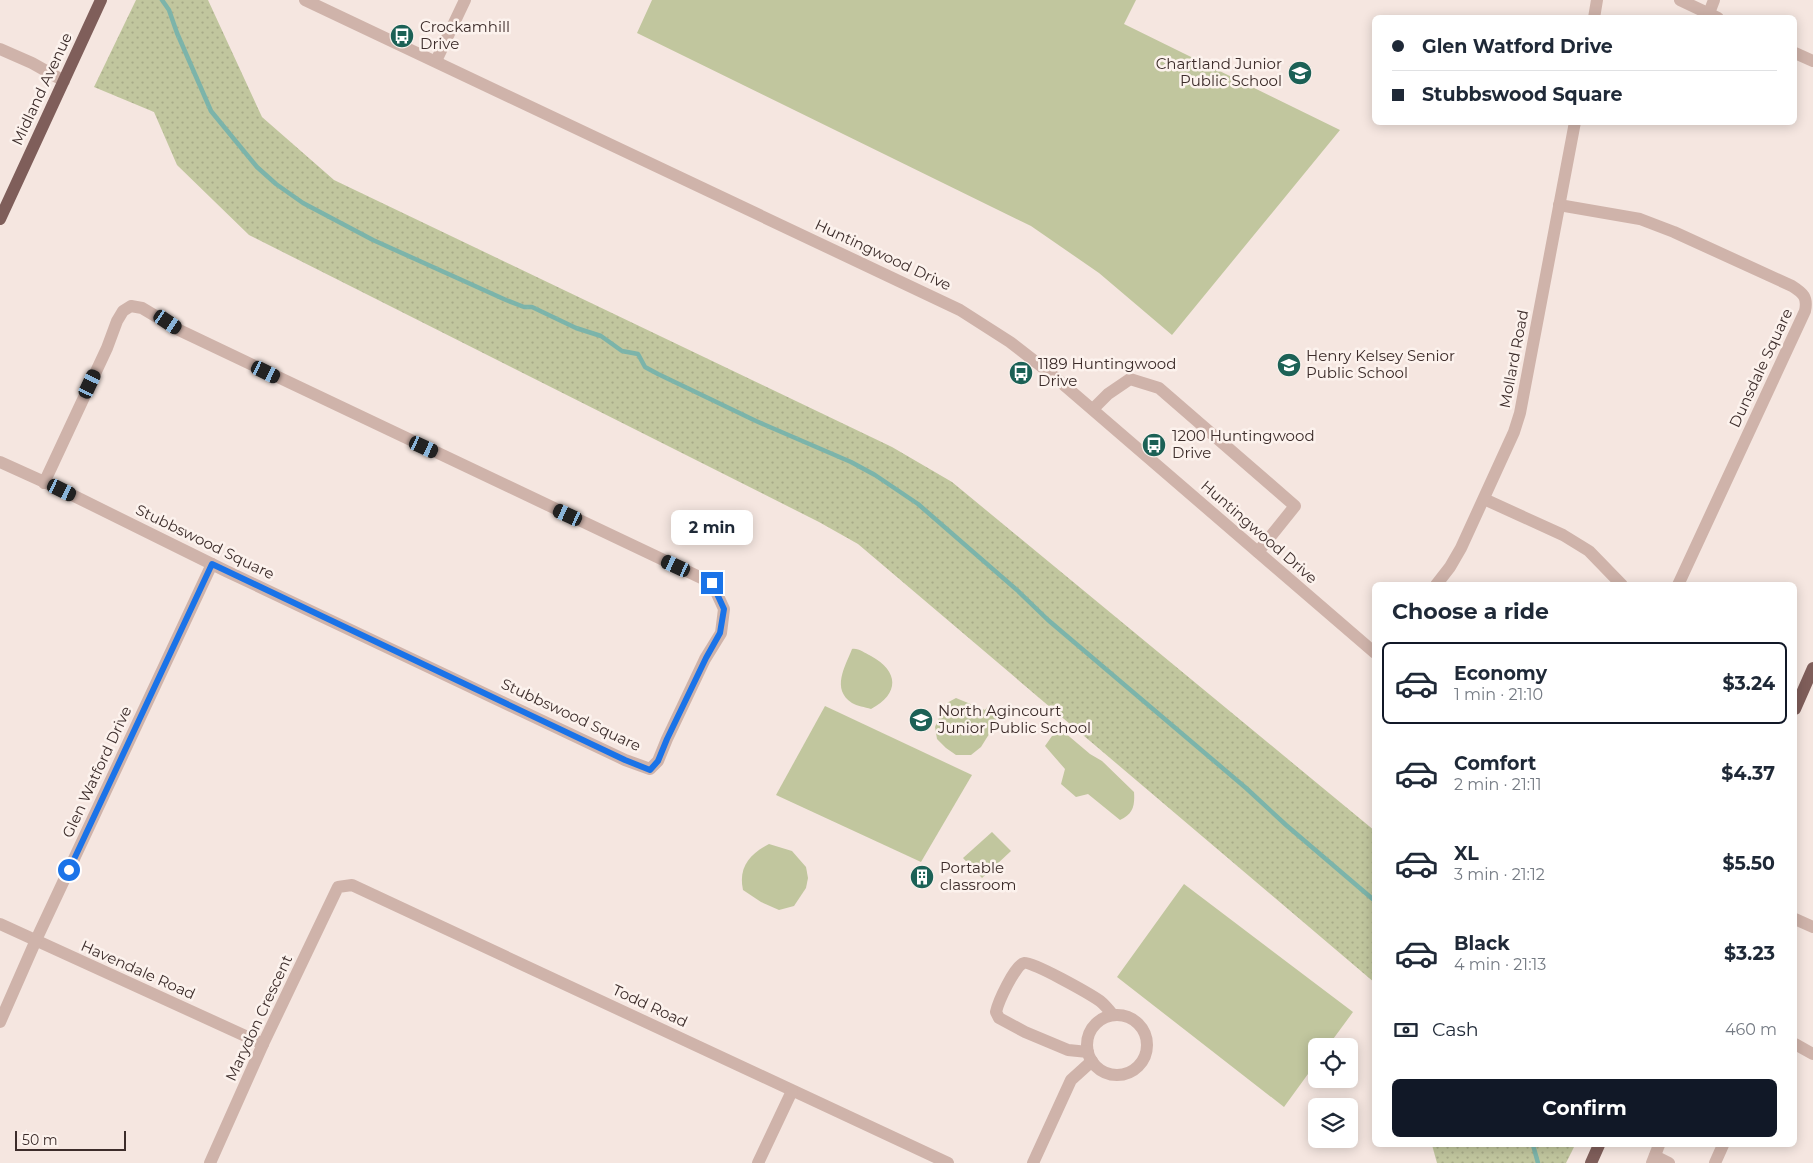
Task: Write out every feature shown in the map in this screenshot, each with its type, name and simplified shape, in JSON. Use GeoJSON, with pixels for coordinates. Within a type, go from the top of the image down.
{"type":"FeatureCollection","features":[{"type":"Feature","properties":{"kind":"main road","name":"Midland Avenue"},"geometry":{"type":"LineString","coordinates":[[0,219],[101,0]]}},
{"type":"Feature","properties":{"kind":"main road"},"geometry":{"type":"LineString","coordinates":[[1797,704],[1813,668]]}},
{"type":"Feature","properties":{"kind":"main road"},"geometry":{"type":"LineString","coordinates":[[1591,1163],[1598,1147]]}},
{"type":"Feature","properties":{"kind":"street","name":"Huntingwood Drive"},"geometry":{"type":"LineString","coordinates":[[305,0],[960,310],[1010,342],[1050,373],[1372,650]]}},
{"type":"Feature","properties":{"kind":"street"},"geometry":{"type":"LineString","coordinates":[[436,61],[465,0]]}},
{"type":"Feature","properties":{"kind":"street"},"geometry":{"type":"LineString","coordinates":[[1594,15],[1597,0]]}},
{"type":"Feature","properties":{"kind":"street"},"geometry":{"type":"LineString","coordinates":[[1680,0],[1713,15],[1714,0]]}},
{"type":"Feature","properties":{"kind":"street"},"geometry":{"type":"LineString","coordinates":[[0,50],[32,63],[64,81]]}},
{"type":"Feature","properties":{"kind":"street"},"geometry":{"type":"LineString","coordinates":[[1797,54],[1813,61]]}},
{"type":"Feature","properties":{"kind":"street","name":"Mollard Road"},"geometry":{"type":"LineString","coordinates":[[1438,582],[1461,548],[1514,432],[1520,413],[1574,125]]}},
{"type":"Feature","properties":{"kind":"street","name":"Dunsdale Square"},"geometry":{"type":"LineString","coordinates":[[1560,206],[1640,220],[1674,232],[1792,286],[1804,293],[1807,302],[1801,320],[1679,582]]}},
{"type":"Feature","properties":{"kind":"street","name":"Stubbswood Square"},"geometry":{"type":"LineString","coordinates":[[0,462],[44,483],[62,490],[212,564],[625,760],[650,770],[658,761],[706,658],[720,633],[723,620],[724,609],[712,583],[179,330],[142,308],[131,306],[123,311],[117,321],[107,348],[44,483]]}},
{"type":"Feature","properties":{"kind":"street"},"geometry":{"type":"LineString","coordinates":[[1092,409],[1108,394],[1130,379],[1159,388],[1295,506],[1258,552]]}},
{"type":"Feature","properties":{"kind":"street"},"geometry":{"type":"LineString","coordinates":[[1484,499],[1563,535],[1589,551],[1619,582]]}},
{"type":"Feature","properties":{"kind":"street","name":"Glen Watford Drive"},"geometry":{"type":"LineString","coordinates":[[0,1022],[36,940],[212,564]]}},
{"type":"Feature","properties":{"kind":"street","name":"Todd Road"},"geometry":{"type":"LineString","coordinates":[[338,887],[352,886],[948,1163]]}},
{"type":"Feature","properties":{"kind":"street","name":"Marydon Crescent"},"geometry":{"type":"LineString","coordinates":[[210,1163],[263,1044],[338,887]]}},
{"type":"Feature","properties":{"kind":"street"},"geometry":{"type":"LineString","coordinates":[[1797,920],[1813,927]]}},
{"type":"Feature","properties":{"kind":"street","name":"Havendale Road"},"geometry":{"type":"LineString","coordinates":[[0,924],[263,1044]]}},
{"type":"Feature","properties":{"kind":"street"},"geometry":{"type":"LineString","coordinates":[[1090,1057],[1068,1050],[999,1018],[996,1012],[998,1004],[1017,968],[1022,963],[1027,962],[1052,973],[1100,1002],[1113,1015]]}},
{"type":"Feature","properties":{"kind":"street"},"geometry":{"type":"LineString","coordinates":[[1113,1015],[1128,1016],[1140,1024],[1147,1037],[1147,1052],[1140,1064],[1125,1074],[1115,1075],[1106,1073],[1098,1068],[1090,1057],[1089,1036],[1092,1028],[1098,1022],[1113,1015]]}},
{"type":"Feature","properties":{"kind":"street"},"geometry":{"type":"LineString","coordinates":[[1797,1045],[1813,1054]]}},
{"type":"Feature","properties":{"kind":"street"},"geometry":{"type":"LineString","coordinates":[[1033,1163],[1071,1080],[1090,1057]]}},
{"type":"Feature","properties":{"kind":"street"},"geometry":{"type":"LineString","coordinates":[[758,1163],[792,1091]]}},
{"type":"Feature","properties":{"kind":"street"},"geometry":{"type":"LineString","coordinates":[[1716,1163],[1723,1147]]}},
{"type":"Feature","properties":{"kind":"street"},"geometry":{"type":"LineString","coordinates":[[1655,1155],[1669,1163]]}},
{"type":"Feature","properties":{"kind":"green space"},"geometry":{"type":"Polygon","coordinates":[[[136,0],[208,0],[262,117],[334,180],[892,447],[952,482],[1372,829],[1372,980],[858,544],[819,522],[249,235],[177,165],[154,112],[94,87],[136,0]]]}},
{"type":"Feature","properties":{"kind":"green space"},"geometry":{"type":"Polygon","coordinates":[[[652,0],[1136,0],[1124,24],[1340,130],[1172,335],[1099,273],[1031,226],[637,33],[652,0]]]}},
{"type":"Feature","properties":{"kind":"green space"},"geometry":{"type":"Polygon","coordinates":[[[852,649],[862,651],[880,662],[891,675],[891,690],[880,703],[871,709],[852,703],[842,691],[843,670],[852,649]]]}},
{"type":"Feature","properties":{"kind":"green space"},"geometry":{"type":"Polygon","coordinates":[[[956,698],[985,710],[989,705],[996,709],[999,717],[993,731],[991,731],[981,747],[971,755],[956,755],[937,739],[935,727],[945,704],[956,698]]]}},
{"type":"Feature","properties":{"kind":"green space"},"geometry":{"type":"Polygon","coordinates":[[[825,706],[972,775],[921,862],[776,795],[825,706]]]}},
{"type":"Feature","properties":{"kind":"green space"},"geometry":{"type":"Polygon","coordinates":[[[1064,732],[1090,754],[1102,761],[1134,792],[1132,809],[1124,818],[1120,820],[1088,794],[1076,797],[1061,784],[1065,769],[1045,746],[1052,736],[1064,732]]]}},
{"type":"Feature","properties":{"kind":"green space"},"geometry":{"type":"Polygon","coordinates":[[[992,832],[1011,851],[982,878],[963,858],[992,832]]]}},
{"type":"Feature","properties":{"kind":"green space"},"geometry":{"type":"Polygon","coordinates":[[[769,844],[792,851],[806,867],[808,878],[806,888],[794,906],[779,910],[761,902],[743,890],[742,875],[747,862],[756,852],[769,844]]]}},
{"type":"Feature","properties":{"kind":"green space"},"geometry":{"type":"Polygon","coordinates":[[[1184,884],[1353,1012],[1334,1038],[1308,1038],[1308,1074],[1284,1107],[1117,977],[1184,884]]]}},
{"type":"Feature","properties":{"kind":"green space"},"geometry":{"type":"Polygon","coordinates":[[[1433,1147],[1574,1147],[1566,1163],[1437,1163],[1433,1147]]]}},
{"type":"Feature","properties":{"kind":"waterway"},"geometry":{"type":"LineString","coordinates":[[162,0],[169,10],[211,111],[257,167],[276,184],[303,203],[373,240],[506,300],[524,307],[532,307],[576,328],[601,336],[622,351],[638,354],[645,367],[658,374],[756,421],[851,462],[875,475],[918,504],[1017,590],[1048,620],[1246,788],[1372,898]]}},
{"type":"Feature","properties":{"kind":"waterway"},"geometry":{"type":"LineString","coordinates":[[1534,1147],[1538,1163]]}},
{"type":"Feature","properties":{"kind":"place","name":"Crockamhill Drive"},"geometry":{"type":"Point","coordinates":[402,36]}},
{"type":"Feature","properties":{"kind":"place","name":"Chartland Junior Public School"},"geometry":{"type":"Point","coordinates":[1300,73]}},
{"type":"Feature","properties":{"kind":"place","name":"Henry Kelsey Senior Public School"},"geometry":{"type":"Point","coordinates":[1289,365]}},
{"type":"Feature","properties":{"kind":"place","name":"1189 Huntingwood Drive"},"geometry":{"type":"Point","coordinates":[1021,373]}},
{"type":"Feature","properties":{"kind":"place","name":"1200 Huntingwood Drive"},"geometry":{"type":"Point","coordinates":[1154,445]}},
{"type":"Feature","properties":{"kind":"place","name":"North Agincourt Junior Public School"},"geometry":{"type":"Point","coordinates":[921,720]}},
{"type":"Feature","properties":{"kind":"place","name":"Portable classroom"},"geometry":{"type":"Point","coordinates":[922,877]}},
{"type":"Feature","properties":{"kind":"route"},"geometry":{"type":"LineString","coordinates":[[69,870],[212,564],[625,760],[650,770],[658,761],[706,658],[720,633],[724,609],[712,583]]}}]}
